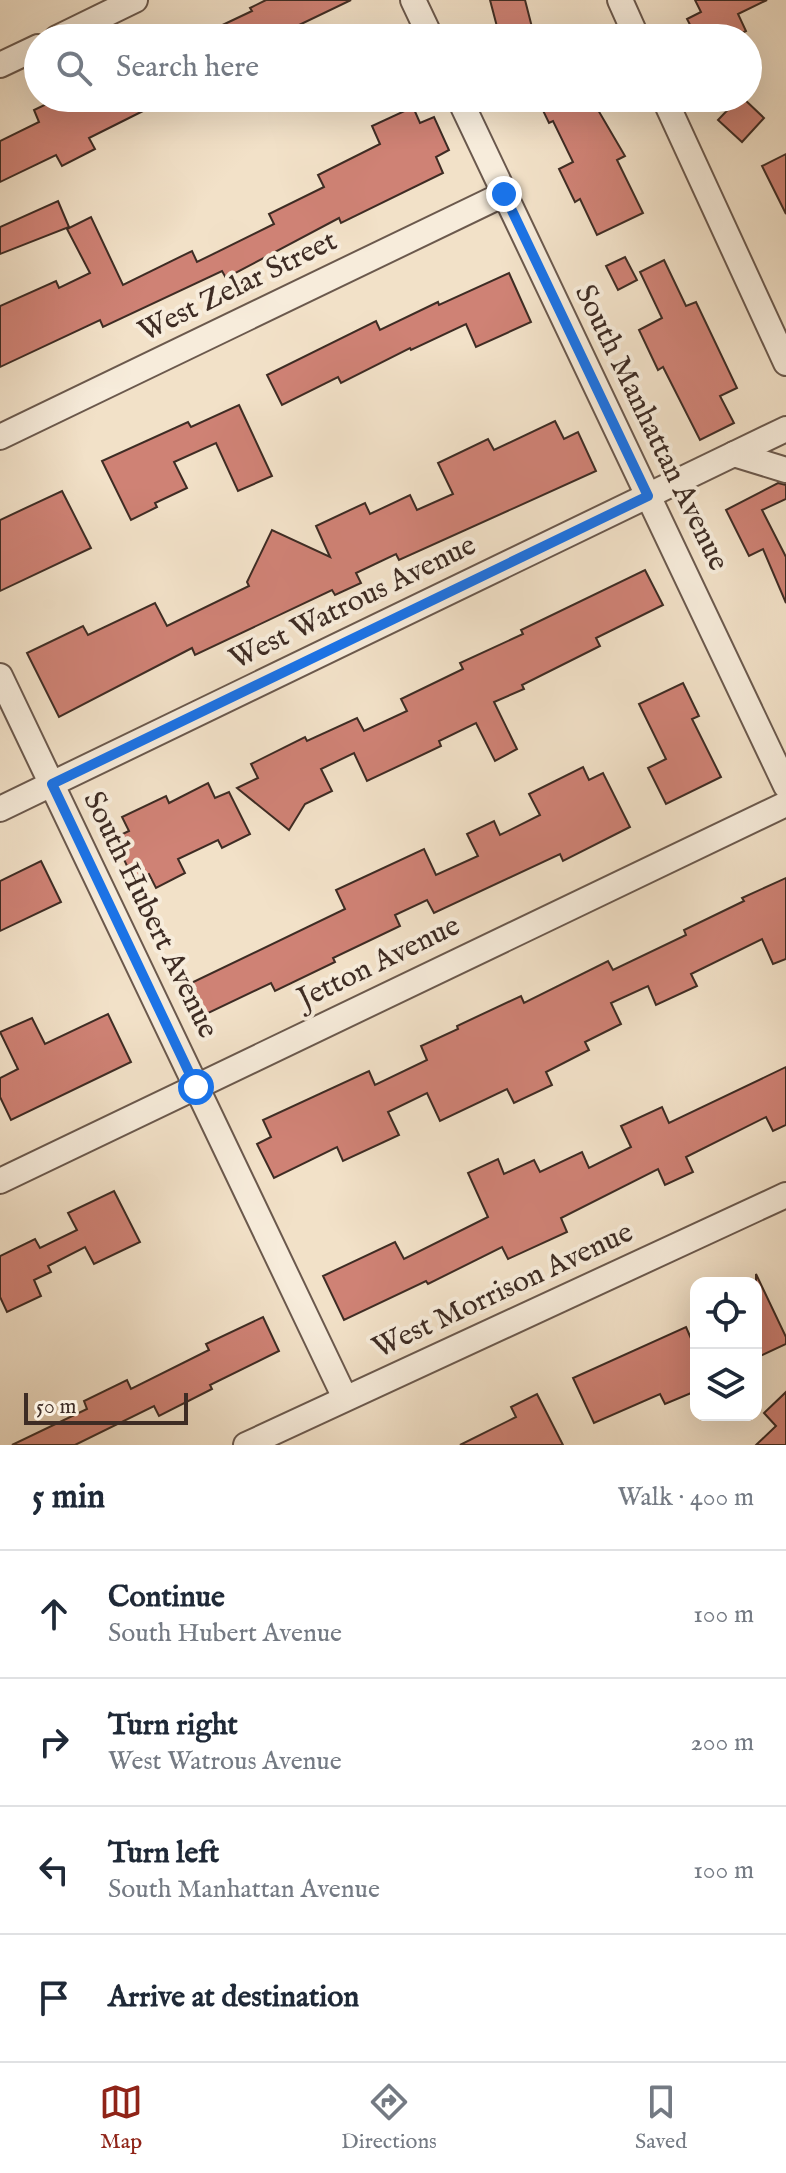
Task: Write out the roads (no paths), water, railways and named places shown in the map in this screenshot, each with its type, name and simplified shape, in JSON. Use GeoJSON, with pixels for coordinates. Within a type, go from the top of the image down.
{"type":"FeatureCollection","features":[{"type":"Feature","properties":{"kind":"street"},"geometry":{"type":"LineString","coordinates":[[86,24],[135,0]]}},
{"type":"Feature","properties":{"kind":"street"},"geometry":{"type":"LineString","coordinates":[[413,0],[424,24]]}},
{"type":"Feature","properties":{"kind":"street"},"geometry":{"type":"LineString","coordinates":[[620,0],[631,24]]}},
{"type":"Feature","properties":{"kind":"street"},"geometry":{"type":"LineString","coordinates":[[0,65],[24,54]]}},
{"type":"Feature","properties":{"kind":"street","name":"South Manhattan Avenue"},"geometry":{"type":"LineString","coordinates":[[466,112],[786,786]]}},
{"type":"Feature","properties":{"kind":"street"},"geometry":{"type":"LineString","coordinates":[[670,112],[786,363]]}},
{"type":"Feature","properties":{"kind":"street","name":"West Zelar Street"},"geometry":{"type":"LineString","coordinates":[[0,437],[504,194]]}},
{"type":"Feature","properties":{"kind":"street","name":"West Watrous Avenue"},"geometry":{"type":"LineString","coordinates":[[0,809],[786,429]]}},
{"type":"Feature","properties":{"kind":"street"},"geometry":{"type":"LineString","coordinates":[[734,454],[786,470]]}},
{"type":"Feature","properties":{"kind":"street","name":"South Hubert Avenue"},"geometry":{"type":"LineString","coordinates":[[0,676],[345,1398]]}},
{"type":"Feature","properties":{"kind":"street","name":"Jetton Avenue"},"geometry":{"type":"LineString","coordinates":[[0,1181],[786,804]]}},
{"type":"Feature","properties":{"kind":"street","name":"West Morrison Avenue"},"geometry":{"type":"LineString","coordinates":[[246,1445],[786,1195]]}}]}
